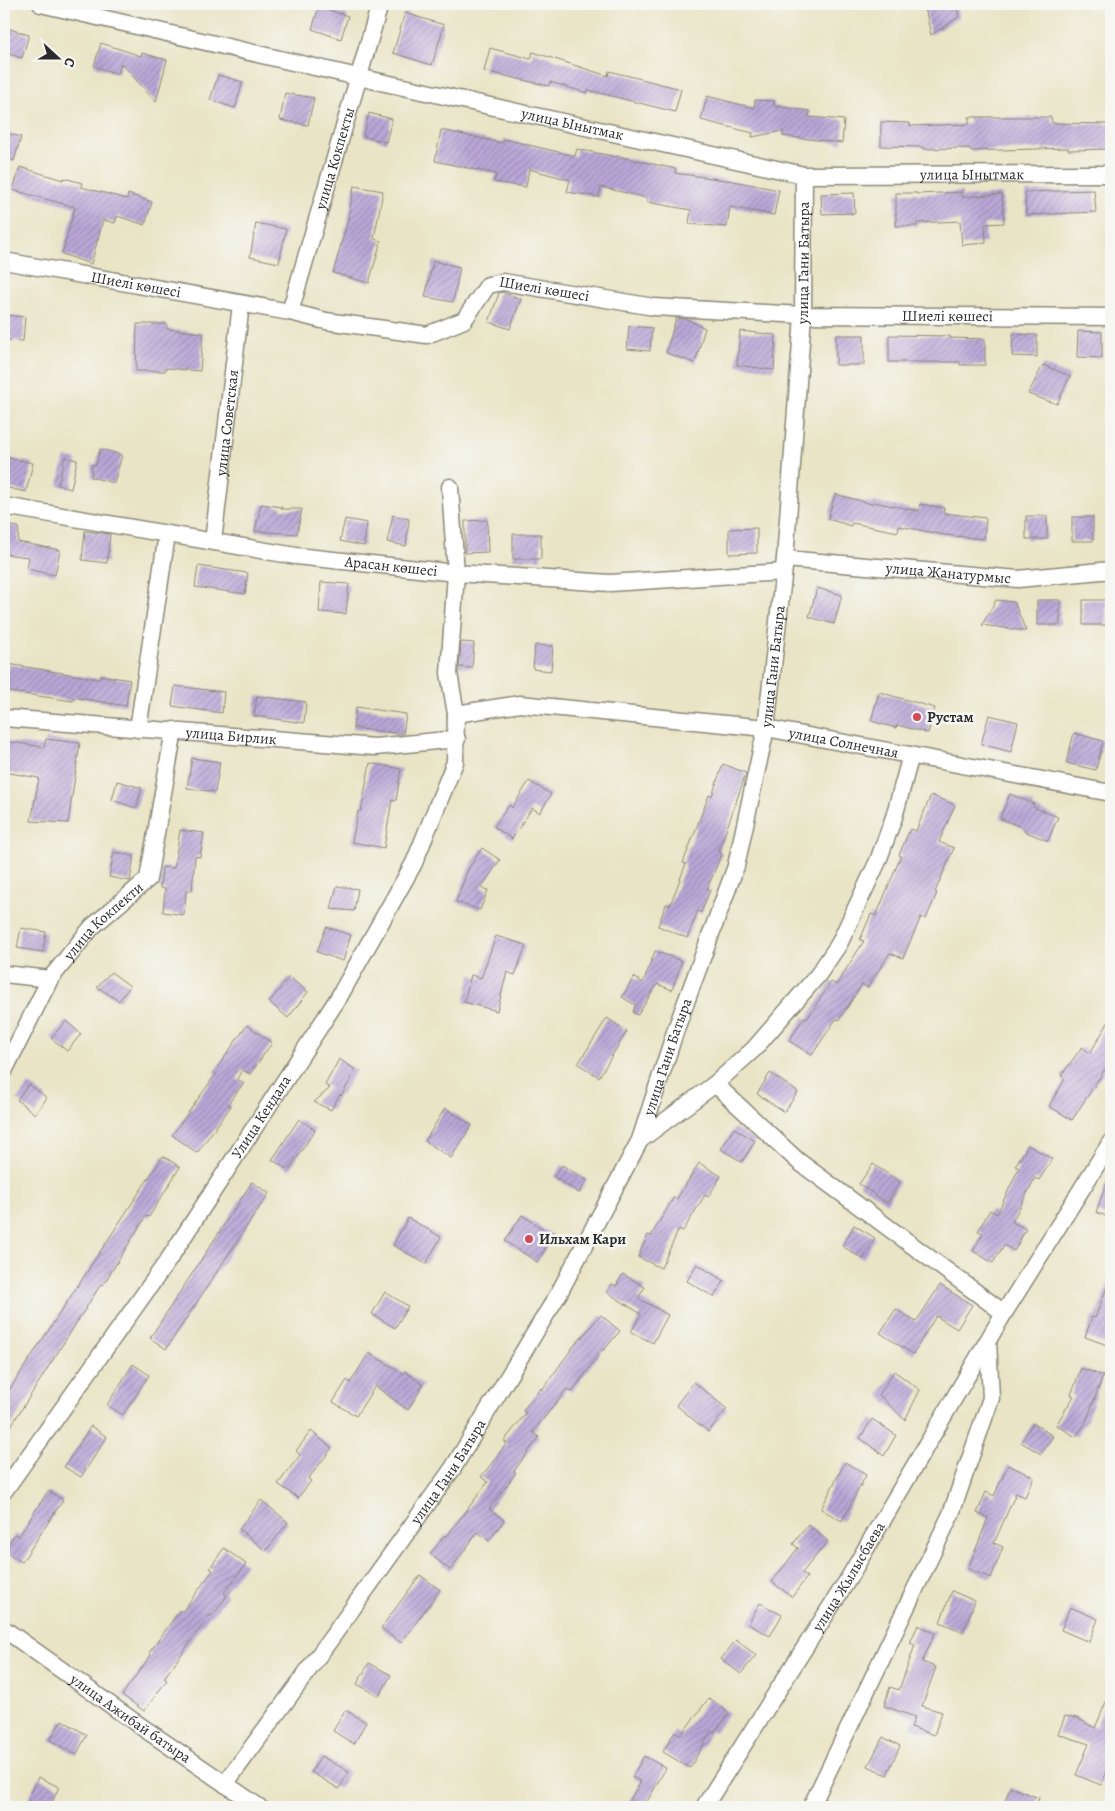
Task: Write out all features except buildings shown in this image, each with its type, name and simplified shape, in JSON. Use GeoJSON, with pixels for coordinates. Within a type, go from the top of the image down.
{"type":"FeatureCollection","features":[{"type":"Feature","properties":{"kind":"street","name":"улица Ынытмак"},"geometry":{"type":"LineString","coordinates":[[42,4],[358,77],[804,175],[1111,174]]}},
{"type":"Feature","properties":{"kind":"street","name":"улица Кокпекты"},"geometry":{"type":"LineString","coordinates":[[290,312],[380,4]]}},
{"type":"Feature","properties":{"kind":"street","name":"улица Гани Батыра"},"geometry":{"type":"LineString","coordinates":[[225,1784],[453,1468],[559,1293],[640,1140],[676,1029],[736,866],[766,728],[784,565],[803,315],[804,175]]}},
{"type":"Feature","properties":{"kind":"street","name":"Шиелі көшесі"},"geometry":{"type":"LineString","coordinates":[[4,261],[290,312],[326,321],[426,335],[464,320],[488,285],[503,282],[654,307],[803,315],[1111,317]]}},
{"type":"Feature","properties":{"kind":"street","name":"улица Советская"},"geometry":{"type":"LineString","coordinates":[[213,542],[242,304]]}},
{"type":"Feature","properties":{"kind":"street","name":"Улица Кендала"},"geometry":{"type":"LineString","coordinates":[[4,1491],[169,1259],[339,997],[414,863],[455,762],[457,739],[456,714],[450,673],[456,573],[450,487]]}},
{"type":"Feature","properties":{"kind":"street","name":"Арасан көшесі"},"geometry":{"type":"LineString","coordinates":[[4,506],[296,556],[456,573],[610,583],[784,565]]}},
{"type":"Feature","properties":{"kind":"street"},"geometry":{"type":"LineString","coordinates":[[138,728],[167,534]]}},
{"type":"Feature","properties":{"kind":"street","name":"улица Жанатурмыс"},"geometry":{"type":"LineString","coordinates":[[784,565],[1018,579],[1111,570]]}},
{"type":"Feature","properties":{"kind":"street","name":"улица Солнечная"},"geometry":{"type":"LineString","coordinates":[[456,714],[520,704],[766,728],[1111,793]]}},
{"type":"Feature","properties":{"kind":"street","name":"улица Бирлик"},"geometry":{"type":"LineString","coordinates":[[4,718],[375,747],[457,739]]}},
{"type":"Feature","properties":{"kind":"street","name":"улица Кокпекти"},"geometry":{"type":"LineString","coordinates":[[4,1071],[50,979],[92,928],[148,878],[174,730]]}},
{"type":"Feature","properties":{"kind":"street","name":"улица Гани Батыра"},"geometry":{"type":"LineString","coordinates":[[640,1140],[715,1084],[754,1049],[796,1003],[818,975],[839,944],[878,861],[894,817],[911,755]]}},
{"type":"Feature","properties":{"kind":"street"},"geometry":{"type":"LineString","coordinates":[[4,974],[50,979]]}},
{"type":"Feature","properties":{"kind":"street"},"geometry":{"type":"LineString","coordinates":[[715,1084],[798,1160],[1004,1313]]}},
{"type":"Feature","properties":{"kind":"street","name":"улица Жылысбаева"},"geometry":{"type":"LineString","coordinates":[[704,1807],[847,1581],[1004,1313],[1111,1142]]}},
{"type":"Feature","properties":{"kind":"street"},"geometry":{"type":"LineString","coordinates":[[811,1807],[951,1514],[991,1398],[988,1341]]}},
{"type":"Feature","properties":{"kind":"street","name":"улица Ажибай батыра"},"geometry":{"type":"LineString","coordinates":[[4,1629],[136,1723],[259,1807]]}},
{"type":"Feature","properties":{"kind":"place","name":"Рустам"},"geometry":{"type":"Point","coordinates":[917,717]}},
{"type":"Feature","properties":{"kind":"place","name":"Ильхам Кари"},"geometry":{"type":"Point","coordinates":[529,1239]}}]}
